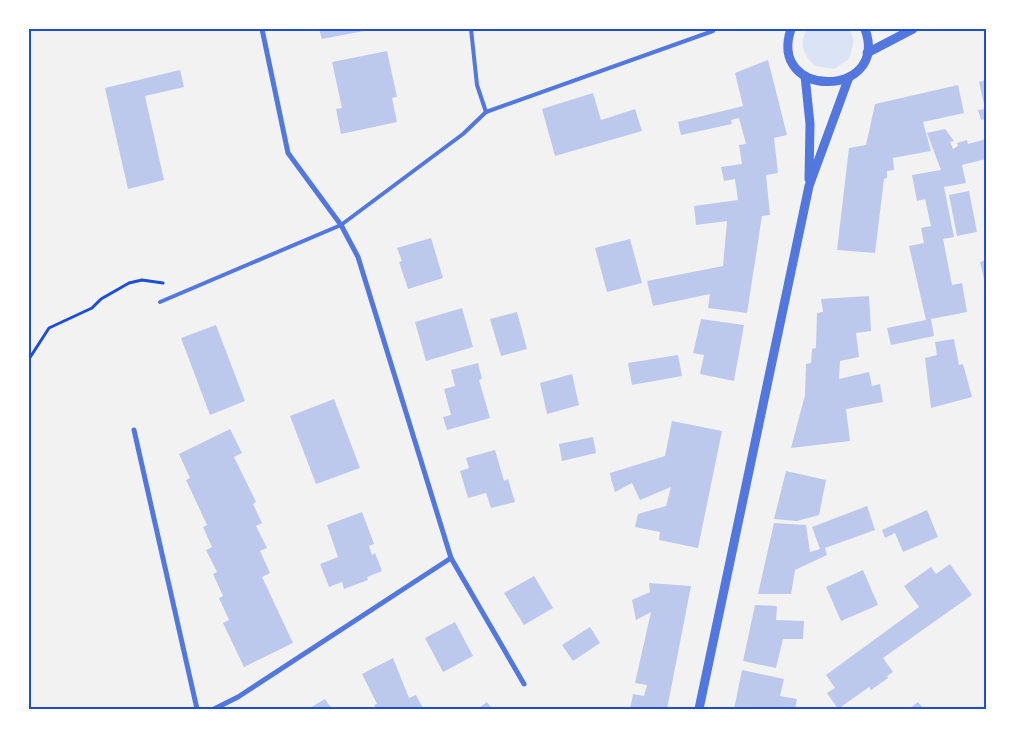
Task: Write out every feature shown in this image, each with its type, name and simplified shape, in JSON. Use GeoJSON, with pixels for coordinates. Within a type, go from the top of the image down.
{"type":"FeatureCollection","features":[{"type":"Feature","properties":{"kind":"street"},"geometry":{"type":"LineString","coordinates":[[262,29],[288,154],[341,226],[358,257],[451,558],[524,684]]}},
{"type":"Feature","properties":{"kind":"street"},"geometry":{"type":"LineString","coordinates":[[699,709],[809,186],[849,77],[862,64],[867,53],[868,40],[865,29]]}},
{"type":"Feature","properties":{"kind":"street"},"geometry":{"type":"LineString","coordinates":[[867,53],[913,29]]}},
{"type":"Feature","properties":{"kind":"street"},"geometry":{"type":"LineString","coordinates":[[788,31],[790,54],[796,66],[805,76],[827,83],[849,77]]}},
{"type":"Feature","properties":{"kind":"street"},"geometry":{"type":"LineString","coordinates":[[805,76],[810,124],[809,186]]}},
{"type":"Feature","properties":{"kind":"street"},"geometry":{"type":"LineString","coordinates":[[134,430],[197,709]]}},
{"type":"Feature","properties":{"kind":"street"},"geometry":{"type":"LineString","coordinates":[[214,709],[238,698],[451,558]]}},
{"type":"Feature","properties":{"kind":"lane"},"geometry":{"type":"LineString","coordinates":[[471,29],[477,85],[486,112]]}},
{"type":"Feature","properties":{"kind":"lane"},"geometry":{"type":"LineString","coordinates":[[160,302],[341,226],[463,134],[486,112],[713,30]]}},
{"type":"Feature","properties":{"kind":"path"},"geometry":{"type":"LineString","coordinates":[[29,359],[48,328],[92,308],[101,299],[129,283],[142,280],[157,282],[174,288],[178,294]]}},
{"type":"Feature","properties":{"kind":"shaded area"},"geometry":{"type":"Polygon","coordinates":[[[808,29],[849,29],[854,41],[849,59],[834,69],[815,66],[805,53],[802,44],[808,29]]]}},
{"type":"Feature","properties":{"kind":"building"},"geometry":{"type":"Polygon","coordinates":[[[319,29],[369,29],[369,30],[322,39],[319,29]]]}},
{"type":"Feature","properties":{"kind":"building"},"geometry":{"type":"Polygon","coordinates":[[[387,51],[397,97],[392,98],[397,122],[341,134],[336,109],[342,108],[332,62],[387,51]]]}},
{"type":"Feature","properties":{"kind":"building"},"geometry":{"type":"Polygon","coordinates":[[[768,60],[787,135],[774,138],[778,173],[766,175],[770,215],[762,216],[747,313],[708,308],[710,294],[653,306],[647,281],[723,266],[727,221],[696,225],[694,206],[738,200],[735,179],[724,181],[721,167],[742,164],[739,145],[746,144],[739,118],[731,120],[732,124],[681,135],[678,122],[743,106],[735,73],[768,60]]]}},
{"type":"Feature","properties":{"kind":"building"},"geometry":{"type":"Polygon","coordinates":[[[180,70],[184,87],[145,96],[164,180],[128,189],[105,88],[180,70]]]}},
{"type":"Feature","properties":{"kind":"building"},"geometry":{"type":"Polygon","coordinates":[[[986,80],[986,119],[981,120],[978,110],[985,109],[979,82],[986,80]]]}},
{"type":"Feature","properties":{"kind":"building"},"geometry":{"type":"Polygon","coordinates":[[[958,85],[964,113],[923,122],[931,151],[893,158],[894,170],[887,171],[887,178],[884,179],[875,253],[837,250],[849,148],[866,145],[875,104],[958,85]]]}},
{"type":"Feature","properties":{"kind":"building"},"geometry":{"type":"Polygon","coordinates":[[[593,93],[601,120],[635,109],[642,131],[555,156],[542,109],[593,93]]]}},
{"type":"Feature","properties":{"kind":"building"},"geometry":{"type":"Polygon","coordinates":[[[945,129],[954,141],[950,142],[953,149],[958,146],[957,143],[967,140],[968,144],[986,139],[986,159],[962,165],[966,183],[944,187],[954,237],[943,239],[952,285],[962,283],[967,312],[931,319],[934,336],[891,345],[887,328],[926,320],[909,246],[924,243],[921,228],[931,226],[925,199],[917,201],[912,175],[941,170],[927,133],[945,129]]]}},
{"type":"Feature","properties":{"kind":"building"},"geometry":{"type":"Polygon","coordinates":[[[969,191],[977,232],[957,236],[949,195],[969,191]]]}},
{"type":"Feature","properties":{"kind":"building"},"geometry":{"type":"Polygon","coordinates":[[[431,238],[443,278],[408,289],[399,262],[402,261],[397,248],[431,238]]]}},
{"type":"Feature","properties":{"kind":"building"},"geometry":{"type":"Polygon","coordinates":[[[630,239],[642,283],[607,292],[595,248],[630,239]]]}},
{"type":"Feature","properties":{"kind":"building"},"geometry":{"type":"Polygon","coordinates":[[[986,260],[986,278],[984,279],[980,262],[986,260]]]}},
{"type":"Feature","properties":{"kind":"building"},"geometry":{"type":"Polygon","coordinates":[[[869,296],[871,331],[856,333],[859,357],[840,361],[839,379],[869,372],[872,386],[880,384],[883,402],[846,409],[850,441],[791,448],[805,395],[806,364],[811,363],[812,349],[816,348],[817,313],[823,312],[821,299],[869,296]]]}},
{"type":"Feature","properties":{"kind":"building"},"geometry":{"type":"Polygon","coordinates":[[[462,308],[473,347],[426,361],[415,322],[462,308]]]}},
{"type":"Feature","properties":{"kind":"building"},"geometry":{"type":"Polygon","coordinates":[[[517,312],[527,349],[501,356],[490,319],[517,312]]]}},
{"type":"Feature","properties":{"kind":"building"},"geometry":{"type":"Polygon","coordinates":[[[701,319],[744,325],[734,381],[700,374],[704,355],[693,353],[701,319]]]}},
{"type":"Feature","properties":{"kind":"building"},"geometry":{"type":"Polygon","coordinates":[[[216,325],[245,401],[210,415],[181,338],[216,325]]]}},
{"type":"Feature","properties":{"kind":"building"},"geometry":{"type":"Polygon","coordinates":[[[954,339],[959,365],[963,364],[972,397],[931,408],[925,358],[937,355],[935,342],[954,339]]]}},
{"type":"Feature","properties":{"kind":"building"},"geometry":{"type":"Polygon","coordinates":[[[678,355],[682,376],[632,385],[628,363],[678,355]]]}},
{"type":"Feature","properties":{"kind":"building"},"geometry":{"type":"Polygon","coordinates":[[[478,363],[482,379],[479,380],[490,418],[447,430],[443,417],[451,415],[444,389],[455,386],[451,370],[478,363]]]}},
{"type":"Feature","properties":{"kind":"building"},"geometry":{"type":"Polygon","coordinates":[[[572,374],[579,405],[547,414],[540,383],[572,374]]]}},
{"type":"Feature","properties":{"kind":"building"},"geometry":{"type":"Polygon","coordinates":[[[334,399],[360,468],[316,484],[290,416],[334,399]]]}},
{"type":"Feature","properties":{"kind":"building"},"geometry":{"type":"Polygon","coordinates":[[[672,421],[722,431],[698,548],[659,540],[660,532],[635,527],[638,514],[666,506],[671,487],[640,500],[632,483],[615,492],[611,479],[610,473],[665,456],[672,421]]]}},
{"type":"Feature","properties":{"kind":"building"},"geometry":{"type":"Polygon","coordinates":[[[230,429],[242,453],[234,457],[256,502],[253,504],[262,523],[256,526],[267,548],[260,551],[270,573],[262,577],[293,643],[244,667],[223,623],[229,620],[219,598],[223,596],[213,574],[217,572],[206,550],[212,547],[203,527],[207,525],[186,480],[190,478],[179,454],[230,429]]]}},
{"type":"Feature","properties":{"kind":"building"},"geometry":{"type":"Polygon","coordinates":[[[593,437],[596,453],[562,461],[559,444],[593,437]]]}},
{"type":"Feature","properties":{"kind":"building"},"geometry":{"type":"Polygon","coordinates":[[[495,450],[504,481],[508,479],[515,502],[491,508],[486,493],[468,498],[460,471],[469,468],[466,458],[495,450]]]}},
{"type":"Feature","properties":{"kind":"building"},"geometry":{"type":"Polygon","coordinates":[[[786,471],[826,480],[819,515],[797,521],[774,519],[786,471]]]}},
{"type":"Feature","properties":{"kind":"building"},"geometry":{"type":"Polygon","coordinates":[[[867,506],[875,530],[825,548],[827,555],[795,570],[791,594],[758,594],[774,523],[806,525],[810,552],[820,549],[812,527],[867,506]]]}},
{"type":"Feature","properties":{"kind":"building"},"geometry":{"type":"Polygon","coordinates":[[[927,510],[938,537],[903,552],[895,533],[885,538],[882,530],[927,510]]]}},
{"type":"Feature","properties":{"kind":"building"},"geometry":{"type":"Polygon","coordinates":[[[362,512],[374,544],[369,546],[372,555],[375,553],[382,571],[367,577],[368,580],[344,589],[342,582],[329,587],[320,564],[338,557],[327,525],[362,512]]]}},
{"type":"Feature","properties":{"kind":"building"},"geometry":{"type":"Polygon","coordinates":[[[950,564],[972,595],[883,658],[893,672],[887,676],[888,678],[871,690],[869,687],[838,709],[827,693],[835,688],[826,675],[919,607],[904,586],[931,567],[936,574],[950,564]]]}},
{"type":"Feature","properties":{"kind":"building"},"geometry":{"type":"Polygon","coordinates":[[[863,570],[878,605],[841,621],[826,587],[863,570]]]}},
{"type":"Feature","properties":{"kind":"building"},"geometry":{"type":"Polygon","coordinates":[[[534,576],[553,608],[524,625],[504,593],[534,576]]]}},
{"type":"Feature","properties":{"kind":"building"},"geometry":{"type":"Polygon","coordinates":[[[649,583],[691,586],[667,709],[630,709],[633,694],[644,696],[647,685],[635,683],[651,612],[636,620],[632,600],[650,592],[649,583]]]}},
{"type":"Feature","properties":{"kind":"building"},"geometry":{"type":"Polygon","coordinates":[[[755,605],[777,606],[776,620],[804,621],[803,639],[783,639],[776,668],[743,661],[755,605]]]}},
{"type":"Feature","properties":{"kind":"building"},"geometry":{"type":"Polygon","coordinates":[[[455,622],[473,656],[443,672],[425,638],[455,622]]]}},
{"type":"Feature","properties":{"kind":"building"},"geometry":{"type":"Polygon","coordinates":[[[590,627],[600,643],[573,661],[562,645],[590,627]]]}},
{"type":"Feature","properties":{"kind":"building"},"geometry":{"type":"Polygon","coordinates":[[[393,658],[409,698],[416,695],[423,708],[377,709],[374,705],[377,704],[362,674],[393,658]]]}},
{"type":"Feature","properties":{"kind":"building"},"geometry":{"type":"Polygon","coordinates":[[[742,670],[784,679],[780,696],[797,699],[795,709],[734,709],[742,670]]]}},
{"type":"Feature","properties":{"kind":"building"},"geometry":{"type":"Polygon","coordinates":[[[325,699],[332,709],[308,709],[325,699]]]}},
{"type":"Feature","properties":{"kind":"building"},"geometry":{"type":"Polygon","coordinates":[[[487,702],[492,709],[477,709],[487,702]]]}},
{"type":"Feature","properties":{"kind":"building"},"geometry":{"type":"Polygon","coordinates":[[[918,702],[924,709],[909,709],[918,702]]]}}]}
